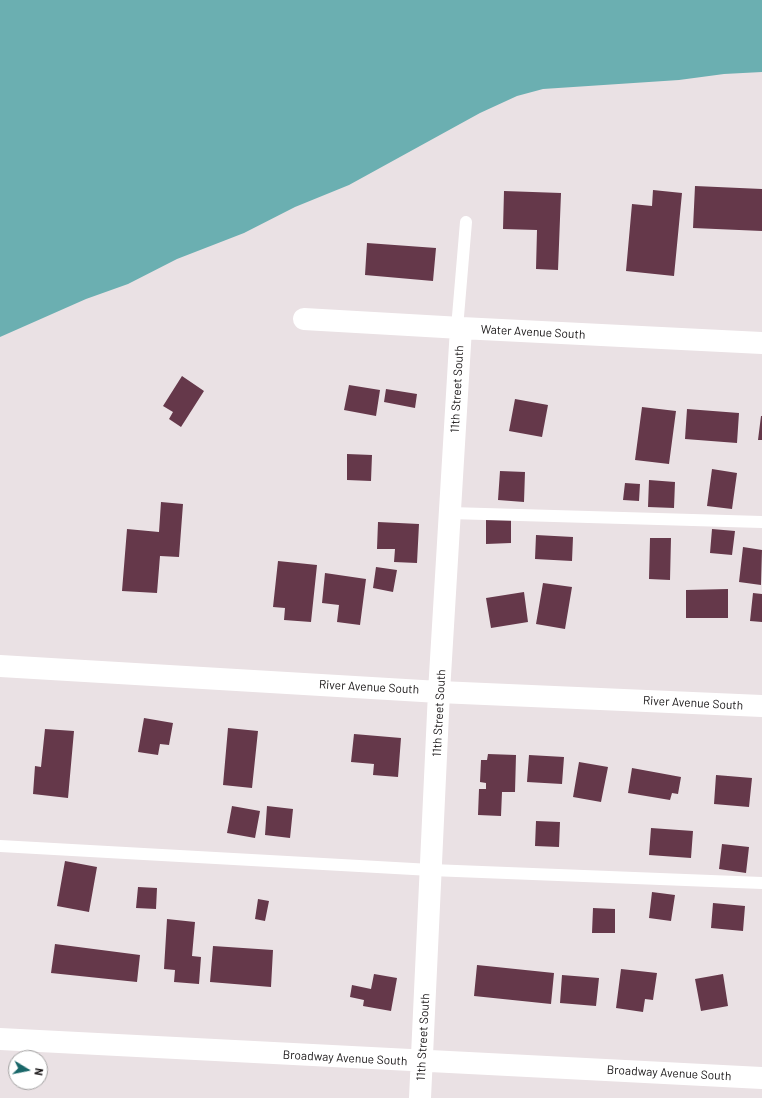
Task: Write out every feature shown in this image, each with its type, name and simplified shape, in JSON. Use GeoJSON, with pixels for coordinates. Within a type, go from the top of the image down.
{"type":"FeatureCollection","features":[{"type":"Feature","properties":{"kind":"street","name":"Water Avenue South"},"geometry":{"type":"LineString","coordinates":[[304,318],[459,328],[762,343]]}},
{"type":"Feature","properties":{"kind":"street","name":"11th Street South"},"geometry":{"type":"LineString","coordinates":[[420,1098],[439,692],[459,328]]}},
{"type":"Feature","properties":{"kind":"street","name":"River Avenue South"},"geometry":{"type":"LineString","coordinates":[[0,666],[439,692],[762,706]]}},
{"type":"Feature","properties":{"kind":"street","name":"Broadway Avenue South"},"geometry":{"type":"LineString","coordinates":[[0,1040],[762,1078]]}},
{"type":"Feature","properties":{"kind":"lane"},"geometry":{"type":"LineString","coordinates":[[459,328],[466,222]]}},
{"type":"Feature","properties":{"kind":"lane"},"geometry":{"type":"LineString","coordinates":[[450,513],[762,522]]}},
{"type":"Feature","properties":{"kind":"lane"},"geometry":{"type":"LineString","coordinates":[[0,846],[431,870],[762,884]]}},
{"type":"Feature","properties":{"kind":"water"},"geometry":{"type":"Polygon","coordinates":[[[0,0],[762,0],[762,72],[724,74],[679,80],[543,89],[517,96],[480,113],[349,185],[295,207],[244,233],[177,259],[128,284],[86,299],[0,337],[0,0]]]}},
{"type":"Feature","properties":{"kind":"building"},"geometry":{"type":"Polygon","coordinates":[[[695,186],[762,189],[762,231],[693,228],[695,186]]]}},
{"type":"Feature","properties":{"kind":"building"},"geometry":{"type":"Polygon","coordinates":[[[653,190],[682,193],[674,276],[626,271],[632,204],[652,206],[653,190]]]}},
{"type":"Feature","properties":{"kind":"building"},"geometry":{"type":"Polygon","coordinates":[[[504,191],[561,193],[558,270],[536,269],[537,230],[503,229],[504,191]]]}},
{"type":"Feature","properties":{"kind":"building"},"geometry":{"type":"Polygon","coordinates":[[[367,243],[436,248],[433,281],[365,275],[367,243]]]}},
{"type":"Feature","properties":{"kind":"building"},"geometry":{"type":"Polygon","coordinates":[[[182,376],[204,391],[181,427],[169,419],[173,412],[163,406],[182,376]]]}},
{"type":"Feature","properties":{"kind":"building"},"geometry":{"type":"Polygon","coordinates":[[[349,385],[380,390],[376,416],[344,410],[349,385]]]}},
{"type":"Feature","properties":{"kind":"building"},"geometry":{"type":"Polygon","coordinates":[[[386,389],[417,394],[415,408],[384,402],[386,389]]]}},
{"type":"Feature","properties":{"kind":"building"},"geometry":{"type":"Polygon","coordinates":[[[515,399],[548,405],[542,437],[509,431],[515,399]]]}},
{"type":"Feature","properties":{"kind":"building"},"geometry":{"type":"Polygon","coordinates":[[[642,407],[676,411],[669,464],[635,460],[642,407]]]}},
{"type":"Feature","properties":{"kind":"building"},"geometry":{"type":"Polygon","coordinates":[[[687,409],[739,413],[737,443],[685,439],[687,409]]]}},
{"type":"Feature","properties":{"kind":"building"},"geometry":{"type":"Polygon","coordinates":[[[761,416],[762,440],[758,440],[761,416]]]}},
{"type":"Feature","properties":{"kind":"building"},"geometry":{"type":"Polygon","coordinates":[[[347,454],[372,455],[371,481],[347,480],[347,454]]]}},
{"type":"Feature","properties":{"kind":"building"},"geometry":{"type":"Polygon","coordinates":[[[712,469],[737,473],[732,509],[707,506],[712,469]]]}},
{"type":"Feature","properties":{"kind":"building"},"geometry":{"type":"Polygon","coordinates":[[[500,471],[525,472],[524,502],[498,500],[500,471]]]}},
{"type":"Feature","properties":{"kind":"building"},"geometry":{"type":"Polygon","coordinates":[[[649,480],[675,482],[674,508],[648,507],[649,480]]]}},
{"type":"Feature","properties":{"kind":"building"},"geometry":{"type":"Polygon","coordinates":[[[625,483],[640,484],[639,501],[623,500],[625,483]]]}},
{"type":"Feature","properties":{"kind":"building"},"geometry":{"type":"Polygon","coordinates":[[[161,502],[183,504],[179,557],[160,556],[157,593],[122,591],[127,529],[159,532],[161,502]]]}},
{"type":"Feature","properties":{"kind":"building"},"geometry":{"type":"Polygon","coordinates":[[[486,519],[511,519],[511,543],[486,544],[486,519]]]}},
{"type":"Feature","properties":{"kind":"building"},"geometry":{"type":"Polygon","coordinates":[[[378,522],[419,524],[417,563],[394,562],[395,549],[377,549],[378,522]]]}},
{"type":"Feature","properties":{"kind":"building"},"geometry":{"type":"Polygon","coordinates":[[[712,529],[735,531],[732,555],[710,553],[712,529]]]}},
{"type":"Feature","properties":{"kind":"building"},"geometry":{"type":"Polygon","coordinates":[[[536,535],[573,537],[572,561],[535,559],[536,535]]]}},
{"type":"Feature","properties":{"kind":"building"},"geometry":{"type":"Polygon","coordinates":[[[650,538],[671,538],[670,580],[649,579],[650,538]]]}},
{"type":"Feature","properties":{"kind":"building"},"geometry":{"type":"Polygon","coordinates":[[[743,547],[762,550],[761,585],[739,582],[743,547]]]}},
{"type":"Feature","properties":{"kind":"building"},"geometry":{"type":"Polygon","coordinates":[[[278,561],[317,565],[311,622],[284,620],[285,608],[273,607],[278,561]]]}},
{"type":"Feature","properties":{"kind":"building"},"geometry":{"type":"Polygon","coordinates":[[[376,567],[397,570],[393,592],[373,588],[376,567]]]}},
{"type":"Feature","properties":{"kind":"building"},"geometry":{"type":"Polygon","coordinates":[[[325,573],[366,579],[360,625],[337,622],[339,605],[322,603],[325,573]]]}},
{"type":"Feature","properties":{"kind":"building"},"geometry":{"type":"Polygon","coordinates":[[[543,583],[572,587],[565,629],[536,624],[543,583]]]}},
{"type":"Feature","properties":{"kind":"building"},"geometry":{"type":"Polygon","coordinates":[[[728,589],[728,618],[686,618],[686,590],[728,589]]]}},
{"type":"Feature","properties":{"kind":"building"},"geometry":{"type":"Polygon","coordinates":[[[524,592],[528,622],[491,628],[486,598],[524,592]]]}},
{"type":"Feature","properties":{"kind":"building"},"geometry":{"type":"Polygon","coordinates":[[[753,593],[762,594],[762,622],[750,621],[753,593]]]}},
{"type":"Feature","properties":{"kind":"building"},"geometry":{"type":"Polygon","coordinates":[[[144,718],[173,723],[169,745],[160,744],[158,755],[138,752],[144,718]]]}},
{"type":"Feature","properties":{"kind":"building"},"geometry":{"type":"Polygon","coordinates":[[[228,728],[258,731],[252,788],[223,785],[228,728]]]}},
{"type":"Feature","properties":{"kind":"building"},"geometry":{"type":"Polygon","coordinates":[[[45,729],[74,731],[68,798],[33,794],[35,766],[41,767],[45,729]]]}},
{"type":"Feature","properties":{"kind":"building"},"geometry":{"type":"Polygon","coordinates":[[[354,734],[401,738],[398,777],[373,775],[374,764],[351,762],[354,734]]]}},
{"type":"Feature","properties":{"kind":"building"},"geometry":{"type":"Polygon","coordinates":[[[488,754],[516,755],[515,792],[502,792],[501,816],[478,815],[479,789],[486,789],[486,783],[480,782],[481,760],[487,760],[488,754]]]}},
{"type":"Feature","properties":{"kind":"building"},"geometry":{"type":"Polygon","coordinates":[[[529,755],[564,757],[562,784],[527,782],[529,755]]]}},
{"type":"Feature","properties":{"kind":"building"},"geometry":{"type":"Polygon","coordinates":[[[579,762],[608,767],[601,802],[573,797],[579,762]]]}},
{"type":"Feature","properties":{"kind":"building"},"geometry":{"type":"Polygon","coordinates":[[[632,768],[681,777],[678,794],[672,793],[670,800],[628,793],[632,768]]]}},
{"type":"Feature","properties":{"kind":"building"},"geometry":{"type":"Polygon","coordinates":[[[716,775],[752,778],[749,807],[714,804],[716,775]]]}},
{"type":"Feature","properties":{"kind":"building"},"geometry":{"type":"Polygon","coordinates":[[[232,806],[260,811],[255,838],[227,833],[232,806]]]}},
{"type":"Feature","properties":{"kind":"building"},"geometry":{"type":"Polygon","coordinates":[[[267,806],[293,809],[290,838],[265,835],[267,806]]]}},
{"type":"Feature","properties":{"kind":"building"},"geometry":{"type":"Polygon","coordinates":[[[536,821],[560,822],[559,847],[535,846],[536,821]]]}},
{"type":"Feature","properties":{"kind":"building"},"geometry":{"type":"Polygon","coordinates":[[[651,828],[693,831],[691,858],[649,855],[651,828]]]}},
{"type":"Feature","properties":{"kind":"building"},"geometry":{"type":"Polygon","coordinates":[[[722,844],[749,847],[746,873],[719,869],[722,844]]]}},
{"type":"Feature","properties":{"kind":"building"},"geometry":{"type":"Polygon","coordinates":[[[65,861],[97,867],[89,912],[57,906],[65,861]]]}},
{"type":"Feature","properties":{"kind":"building"},"geometry":{"type":"Polygon","coordinates":[[[138,887],[157,888],[156,909],[136,908],[138,887]]]}},
{"type":"Feature","properties":{"kind":"building"},"geometry":{"type":"Polygon","coordinates":[[[652,892],[675,895],[671,921],[649,918],[652,892]]]}},
{"type":"Feature","properties":{"kind":"building"},"geometry":{"type":"Polygon","coordinates":[[[258,899],[269,901],[265,921],[255,919],[258,899]]]}},
{"type":"Feature","properties":{"kind":"building"},"geometry":{"type":"Polygon","coordinates":[[[713,903],[745,906],[743,931],[711,928],[713,903]]]}},
{"type":"Feature","properties":{"kind":"building"},"geometry":{"type":"Polygon","coordinates":[[[593,908],[615,909],[615,933],[592,933],[593,908]]]}},
{"type":"Feature","properties":{"kind":"building"},"geometry":{"type":"Polygon","coordinates":[[[167,919],[195,922],[192,956],[201,957],[199,984],[174,982],[175,970],[164,969],[167,919]]]}},
{"type":"Feature","properties":{"kind":"building"},"geometry":{"type":"Polygon","coordinates":[[[55,944],[140,955],[137,982],[51,973],[55,944]]]}},
{"type":"Feature","properties":{"kind":"building"},"geometry":{"type":"Polygon","coordinates":[[[213,946],[273,950],[271,987],[210,982],[213,946]]]}},
{"type":"Feature","properties":{"kind":"building"},"geometry":{"type":"Polygon","coordinates":[[[477,965],[554,973],[551,1004],[474,996],[477,965]]]}},
{"type":"Feature","properties":{"kind":"building"},"geometry":{"type":"Polygon","coordinates":[[[621,969],[657,973],[653,1000],[645,999],[643,1012],[616,1008],[621,969]]]}},
{"type":"Feature","properties":{"kind":"building"},"geometry":{"type":"Polygon","coordinates":[[[374,974],[397,978],[391,1011],[363,1006],[364,1000],[350,997],[352,985],[371,989],[374,974]]]}},
{"type":"Feature","properties":{"kind":"building"},"geometry":{"type":"Polygon","coordinates":[[[723,974],[728,1006],[701,1011],[695,979],[723,974]]]}},
{"type":"Feature","properties":{"kind":"building"},"geometry":{"type":"Polygon","coordinates":[[[562,975],[599,978],[596,1006],[560,1003],[562,975]]]}}]}
